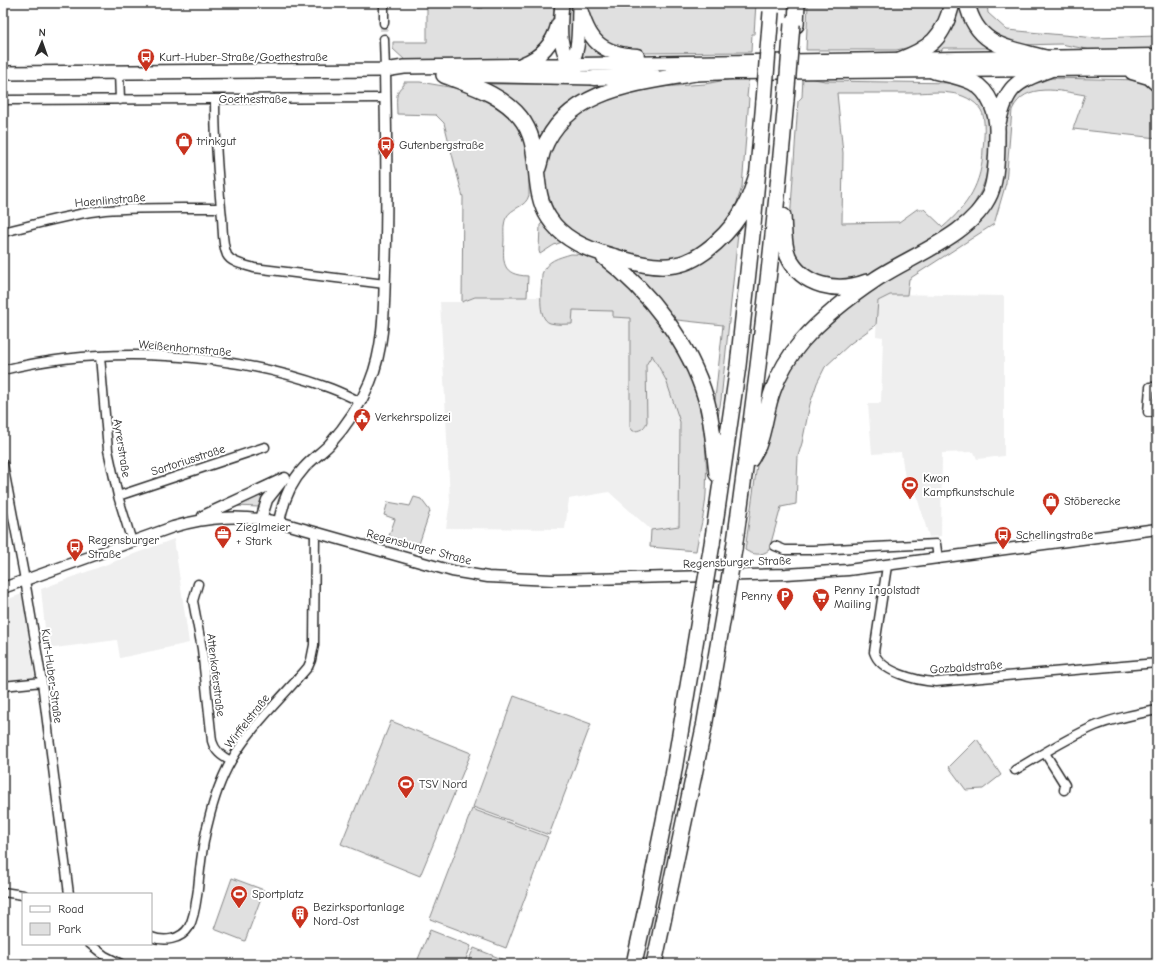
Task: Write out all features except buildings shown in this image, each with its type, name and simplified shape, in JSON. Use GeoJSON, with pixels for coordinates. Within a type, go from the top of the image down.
{"type":"FeatureCollection","features":[{"type":"Feature","properties":{"kind":"highway"},"geometry":{"type":"LineString","coordinates":[[793,3],[794,25]]}},
{"type":"Feature","properties":{"kind":"highway"},"geometry":{"type":"LineString","coordinates":[[743,488],[751,459],[761,386],[782,198],[788,100],[797,3]]}},
{"type":"Feature","properties":{"kind":"highway"},"geometry":{"type":"LineString","coordinates":[[897,60],[924,49],[931,44],[939,35],[949,16],[952,3]]}},
{"type":"Feature","properties":{"kind":"highway"},"geometry":{"type":"LineString","coordinates":[[967,3],[969,15],[976,28],[984,36],[996,44],[1046,64]]}},
{"type":"Feature","properties":{"kind":"highway"},"geometry":{"type":"LineString","coordinates":[[579,4],[590,35],[607,50],[619,54],[684,62]]}},
{"type":"Feature","properties":{"kind":"highway"},"geometry":{"type":"LineString","coordinates":[[634,964],[673,776],[720,494],[738,366],[753,225],[771,8]]}},
{"type":"Feature","properties":{"kind":"highway"},"geometry":{"type":"LineString","coordinates":[[594,78],[696,73],[934,71],[1157,56]]}},
{"type":"Feature","properties":{"kind":"highway"},"geometry":{"type":"LineString","coordinates":[[618,64],[897,60],[1046,64],[1112,69],[1157,68]]}},
{"type":"Feature","properties":{"kind":"highway"},"geometry":{"type":"LineString","coordinates":[[997,124],[1002,107],[1010,91],[1019,82],[1046,64]]}},
{"type":"Feature","properties":{"kind":"highway"},"geometry":{"type":"LineString","coordinates":[[1112,69],[1148,77],[1157,84]]}},
{"type":"Feature","properties":{"kind":"highway"},"geometry":{"type":"LineString","coordinates":[[751,459],[758,446],[773,390],[782,370],[793,353],[819,322],[835,308],[875,279],[956,232],[973,218],[988,198],[993,186],[996,164],[997,124],[993,107],[979,87],[972,82],[934,71]]}},
{"type":"Feature","properties":{"kind":"highway"},"geometry":{"type":"LineString","coordinates":[[537,171],[543,151],[553,132],[567,115],[578,107],[612,90],[637,83],[696,73]]}},
{"type":"Feature","properties":{"kind":"highway"},"geometry":{"type":"LineString","coordinates":[[444,75],[494,95],[515,111],[522,119],[530,135],[537,171],[541,204],[550,220],[562,234],[598,253],[625,274],[644,294],[686,351],[706,399],[720,494]]}},
{"type":"Feature","properties":{"kind":"highway"},"geometry":{"type":"LineString","coordinates":[[654,964],[704,727],[734,549],[743,488],[776,216],[788,100]]}},
{"type":"Feature","properties":{"kind":"highway"},"geometry":{"type":"LineString","coordinates":[[598,253],[642,264],[655,265],[674,266],[693,259],[719,240],[735,222],[746,206],[758,172]]}},
{"type":"Feature","properties":{"kind":"highway"},"geometry":{"type":"LineString","coordinates":[[782,198],[784,240],[788,256],[796,268],[808,278],[823,286],[838,288],[859,285],[875,279]]}},
{"type":"Feature","properties":{"kind":"main road"},"geometry":{"type":"LineString","coordinates":[[557,77],[567,70],[574,60],[577,47],[579,4]]}},
{"type":"Feature","properties":{"kind":"main road"},"geometry":{"type":"LineString","coordinates":[[561,6],[562,43],[565,56],[571,65],[583,74],[594,78]]}},
{"type":"Feature","properties":{"kind":"main road"},"geometry":{"type":"LineString","coordinates":[[521,65],[532,61],[550,44],[556,31],[561,6]]}},
{"type":"Feature","properties":{"kind":"main road"},"geometry":{"type":"LineString","coordinates":[[3,73],[385,70],[404,68],[618,64]]}},
{"type":"Feature","properties":{"kind":"main road"},"geometry":{"type":"LineString","coordinates":[[385,70],[401,74],[594,78]]}},
{"type":"Feature","properties":{"kind":"street"},"geometry":{"type":"LineString","coordinates":[[384,3],[384,23]]}},
{"type":"Feature","properties":{"kind":"street"},"geometry":{"type":"LineString","coordinates":[[279,522],[283,503],[291,485],[304,468],[328,446],[343,428],[361,402],[377,362],[381,341],[387,234],[384,39]]}},
{"type":"Feature","properties":{"kind":"street"},"geometry":{"type":"LineString","coordinates":[[119,72],[120,100]]}},
{"type":"Feature","properties":{"kind":"street","name":"Goethestraße"},"geometry":{"type":"LineString","coordinates":[[3,100],[386,98]]}},
{"type":"Feature","properties":{"kind":"street"},"geometry":{"type":"LineString","coordinates":[[215,99],[221,208],[225,247],[228,256],[234,262],[254,268],[385,284]]}},
{"type":"Feature","properties":{"kind":"street","name":"Haenlinstraße"},"geometry":{"type":"LineString","coordinates":[[3,232],[64,217],[104,210],[221,208]]}},
{"type":"Feature","properties":{"kind":"street","name":"Weißenhornstraße"},"geometry":{"type":"LineString","coordinates":[[3,370],[64,359],[100,356],[159,356],[226,362],[289,375],[328,387],[361,402]]}},
{"type":"Feature","properties":{"kind":"street","name":"Ayrerstraße"},"geometry":{"type":"LineString","coordinates":[[100,356],[108,450],[118,496],[132,542]]}},
{"type":"Feature","properties":{"kind":"street"},"geometry":{"type":"LineString","coordinates":[[1157,387],[1150,387],[1148,412],[1157,412]]}},
{"type":"Feature","properties":{"kind":"street","name":"Sartoriusstraße"},"geometry":{"type":"LineString","coordinates":[[118,496],[265,447]]}},
{"type":"Feature","properties":{"kind":"street","name":"Kurt-Huber-Straße"},"geometry":{"type":"LineString","coordinates":[[3,467],[25,580],[42,682],[69,893]]}},
{"type":"Feature","properties":{"kind":"street"},"geometry":{"type":"LineString","coordinates":[[194,520],[304,468]]}},
{"type":"Feature","properties":{"kind":"street"},"geometry":{"type":"LineString","coordinates":[[261,518],[267,500],[275,488],[285,478]]}},
{"type":"Feature","properties":{"kind":"street","name":"Regensburger Straße"},"geometry":{"type":"LineString","coordinates":[[3,588],[173,526],[194,520],[224,517],[261,518],[279,522],[452,571],[488,577],[552,580],[800,573],[887,566],[1157,529]]}},
{"type":"Feature","properties":{"kind":"street","name":"Wirffelstraße"},"geometry":{"type":"LineString","coordinates":[[152,937],[164,940],[173,939],[182,935],[188,929],[194,912],[207,824],[214,799],[231,761],[257,724],[303,673],[311,660],[314,637],[315,532]]}},
{"type":"Feature","properties":{"kind":"street","name":"Regensburger Straße"},"geometry":{"type":"LineString","coordinates":[[776,546],[784,550],[812,550],[936,544],[938,559]]}},
{"type":"Feature","properties":{"kind":"street","name":"Gozbaldstraße"},"geometry":{"type":"LineString","coordinates":[[887,566],[874,652],[876,658],[880,662],[915,680],[936,682],[1157,663]]}},
{"type":"Feature","properties":{"kind":"street","name":"Attenkoferstraße"},"geometry":{"type":"LineString","coordinates":[[198,584],[193,601],[202,649],[212,741],[217,752],[231,761]]}},
{"type":"Feature","properties":{"kind":"street"},"geometry":{"type":"LineString","coordinates":[[3,686],[42,682]]}},
{"type":"Feature","properties":{"kind":"street"},"geometry":{"type":"LineString","coordinates":[[1015,770],[1071,738],[1094,727],[1116,719],[1157,710]]}},
{"type":"Feature","properties":{"kind":"street"},"geometry":{"type":"LineString","coordinates":[[1045,753],[1065,785],[1064,790]]}},
{"type":"Feature","properties":{"kind":"street"},"geometry":{"type":"LineString","coordinates":[[3,892],[22,895]]}},
{"type":"Feature","properties":{"kind":"street"},"geometry":{"type":"LineString","coordinates":[[91,945],[105,956],[121,964]]}},
{"type":"Feature","properties":{"kind":"shaded area"},"geometry":{"type":"Polygon","coordinates":[[[890,294],[1004,296],[1004,456],[977,459],[974,452],[942,453],[941,536],[929,537],[914,487],[906,485],[901,452],[872,454],[868,404],[881,403],[883,337],[876,336],[877,308],[878,301],[890,294]]]}},
{"type":"Feature","properties":{"kind":"shaded area"},"geometry":{"type":"Polygon","coordinates":[[[475,297],[542,297],[630,313],[666,380],[680,422],[679,526],[651,530],[609,492],[569,499],[565,529],[446,528],[450,502],[440,302],[462,302],[475,297]]]}},
{"type":"Feature","properties":{"kind":"shaded area"},"geometry":{"type":"Polygon","coordinates":[[[174,539],[189,643],[120,658],[117,640],[47,649],[41,589],[174,539]]]}},
{"type":"Feature","properties":{"kind":"shaded area"},"geometry":{"type":"Polygon","coordinates":[[[22,594],[35,678],[3,682],[3,601],[22,594]]]}},
{"type":"Feature","properties":{"kind":"green space"},"geometry":{"type":"Polygon","coordinates":[[[427,3],[478,3],[478,8],[483,8],[483,3],[555,3],[551,31],[542,47],[518,60],[406,61],[393,49],[393,42],[427,42],[427,3]]]}},
{"type":"Feature","properties":{"kind":"green space"},"geometry":{"type":"Polygon","coordinates":[[[569,3],[574,3],[573,42],[567,41],[569,3]]]}},
{"type":"Feature","properties":{"kind":"green space"},"geometry":{"type":"Polygon","coordinates":[[[586,3],[756,3],[751,52],[644,53],[625,51],[601,39],[592,26],[586,3]]]}},
{"type":"Feature","properties":{"kind":"green space"},"geometry":{"type":"Polygon","coordinates":[[[808,3],[946,3],[945,9],[931,37],[916,46],[896,50],[806,50],[808,3]]]}},
{"type":"Feature","properties":{"kind":"green space"},"geometry":{"type":"Polygon","coordinates":[[[956,3],[962,3],[992,48],[943,48],[939,54],[923,54],[956,3]]]}},
{"type":"Feature","properties":{"kind":"green space"},"geometry":{"type":"Polygon","coordinates":[[[971,3],[987,3],[988,13],[1007,30],[1096,38],[1157,36],[1157,50],[1096,51],[1061,44],[1018,45],[985,31],[971,3]]]}},
{"type":"Feature","properties":{"kind":"green space"},"geometry":{"type":"Polygon","coordinates":[[[582,33],[611,58],[582,58],[582,33]]]}},
{"type":"Feature","properties":{"kind":"green space"},"geometry":{"type":"Polygon","coordinates":[[[803,77],[825,81],[956,83],[967,86],[977,92],[988,111],[990,132],[986,177],[974,204],[952,227],[873,274],[844,283],[810,274],[796,258],[790,235],[798,101],[802,97],[803,77]],[[945,92],[837,93],[843,153],[842,223],[899,222],[917,209],[924,209],[943,227],[952,219],[966,202],[972,193],[980,173],[984,140],[984,123],[983,113],[978,106],[967,98],[945,92]]]}},
{"type":"Feature","properties":{"kind":"green space"},"geometry":{"type":"Polygon","coordinates":[[[749,78],[747,97],[749,98],[742,187],[737,202],[731,217],[723,230],[685,257],[661,261],[615,252],[585,239],[563,224],[555,214],[549,202],[546,190],[544,168],[546,157],[563,124],[594,103],[644,88],[705,84],[731,79],[749,78]]]}},
{"type":"Feature","properties":{"kind":"green space"},"geometry":{"type":"Polygon","coordinates":[[[1050,78],[1143,80],[1156,90],[1157,93],[1157,138],[1073,129],[1085,95],[1054,90],[1044,90],[1034,91],[1025,95],[1018,101],[1012,110],[1006,183],[994,224],[909,279],[907,295],[890,295],[878,301],[876,325],[851,343],[825,367],[817,383],[810,404],[798,456],[796,504],[781,507],[769,550],[757,554],[745,550],[757,465],[764,431],[782,378],[824,322],[983,216],[1004,112],[1013,92],[1036,80],[1050,78]]]}},
{"type":"Feature","properties":{"kind":"green space"},"geometry":{"type":"Polygon","coordinates":[[[404,82],[420,82],[455,88],[487,96],[518,122],[529,149],[529,195],[525,203],[508,214],[505,220],[504,261],[508,270],[519,275],[528,276],[527,297],[475,297],[462,302],[463,197],[444,123],[436,115],[397,114],[397,94],[404,85],[404,82]]]}},
{"type":"Feature","properties":{"kind":"green space"},"geometry":{"type":"Polygon","coordinates":[[[485,84],[608,84],[541,145],[485,84]]]}},
{"type":"Feature","properties":{"kind":"green space"},"geometry":{"type":"Polygon","coordinates":[[[542,223],[562,242],[540,254],[540,225],[542,223]]]}},
{"type":"Feature","properties":{"kind":"green space"},"geometry":{"type":"Polygon","coordinates":[[[739,224],[721,400],[715,435],[709,399],[715,399],[723,325],[668,319],[620,263],[663,270],[739,224]]]}},
{"type":"Feature","properties":{"kind":"green space"},"geometry":{"type":"Polygon","coordinates":[[[571,254],[591,257],[600,261],[622,279],[659,323],[683,359],[698,402],[704,432],[706,463],[705,501],[696,551],[650,547],[651,530],[679,526],[680,422],[666,380],[652,355],[646,365],[647,422],[640,430],[633,431],[630,427],[630,318],[613,317],[613,311],[573,310],[572,324],[558,324],[550,323],[543,315],[541,309],[541,294],[542,274],[544,269],[554,260],[571,254]]]}},
{"type":"Feature","properties":{"kind":"green space"},"geometry":{"type":"Polygon","coordinates":[[[267,491],[259,507],[235,506],[267,491]]]}},
{"type":"Feature","properties":{"kind":"green space"},"geometry":{"type":"Polygon","coordinates":[[[414,497],[421,499],[430,511],[418,547],[389,536],[395,519],[384,515],[388,502],[410,506],[414,497]]]}},
{"type":"Feature","properties":{"kind":"green space"},"geometry":{"type":"Polygon","coordinates":[[[514,696],[591,724],[549,835],[473,807],[514,696]]]}},
{"type":"Feature","properties":{"kind":"green space","name":"TSV Nord"},"geometry":{"type":"Polygon","coordinates":[[[391,721],[471,753],[420,876],[341,844],[391,721]]]}},
{"type":"Feature","properties":{"kind":"green space"},"geometry":{"type":"Polygon","coordinates":[[[977,739],[1001,775],[983,789],[966,790],[949,767],[977,739]]]}},
{"type":"Feature","properties":{"kind":"green space"},"geometry":{"type":"Polygon","coordinates":[[[472,809],[548,837],[506,948],[430,919],[472,809]]]}},
{"type":"Feature","properties":{"kind":"green space","name":"Sportplatz"},"geometry":{"type":"Polygon","coordinates":[[[232,878],[264,890],[245,941],[214,929],[232,878]]]}},
{"type":"Feature","properties":{"kind":"green space"},"geometry":{"type":"Polygon","coordinates":[[[430,930],[471,946],[464,964],[416,964],[430,930]]]}},
{"type":"Feature","properties":{"kind":"green space"},"geometry":{"type":"Polygon","coordinates":[[[474,948],[512,963],[512,964],[467,964],[474,948]]]}},
{"type":"Feature","properties":{"kind":"tunnel"},"geometry":{"type":"LineString","coordinates":[[384,23],[384,39]]}},
{"type":"Feature","properties":{"kind":"place","name":"Kurt-Huber-Straße/Goethestraße"},"geometry":{"type":"Point","coordinates":[146,72]}},
{"type":"Feature","properties":{"kind":"place","name":"trinkgut"},"geometry":{"type":"Point","coordinates":[184,156]}},
{"type":"Feature","properties":{"kind":"place","name":"Gutenbergstraße"},"geometry":{"type":"Point","coordinates":[386,160]}},
{"type":"Feature","properties":{"kind":"place","name":"Verkehrspolizei"},"geometry":{"type":"Point","coordinates":[362,432]}},
{"type":"Feature","properties":{"kind":"place","name":"Kwon Kampfkunstschule"},"geometry":{"type":"Point","coordinates":[910,500]}},
{"type":"Feature","properties":{"kind":"place","name":"Stöberecke"},"geometry":{"type":"Point","coordinates":[1051,516]}},
{"type":"Feature","properties":{"kind":"place","name":"Zieglmeier + Stark"},"geometry":{"type":"Point","coordinates":[223,549]}},
{"type":"Feature","properties":{"kind":"place","name":"Schellingstraße"},"geometry":{"type":"Point","coordinates":[1003,550]}},
{"type":"Feature","properties":{"kind":"place","name":"Regensburger Straße"},"geometry":{"type":"Point","coordinates":[75,562]}},
{"type":"Feature","properties":{"kind":"place","name":"Penny"},"geometry":{"type":"Point","coordinates":[785,611]}},
{"type":"Feature","properties":{"kind":"place","name":"Penny Ingolstadt Mailing"},"geometry":{"type":"Point","coordinates":[821,612]}},
{"type":"Feature","properties":{"kind":"place","name":"TSV Nord"},"geometry":{"type":"Point","coordinates":[406,799]}},
{"type":"Feature","properties":{"kind":"place","name":"Sportplatz"},"geometry":{"type":"Point","coordinates":[239,909]}},
{"type":"Feature","properties":{"kind":"place","name":"Bezirksportanlage Nord-Ost"},"geometry":{"type":"Point","coordinates":[300,929]}}]}
